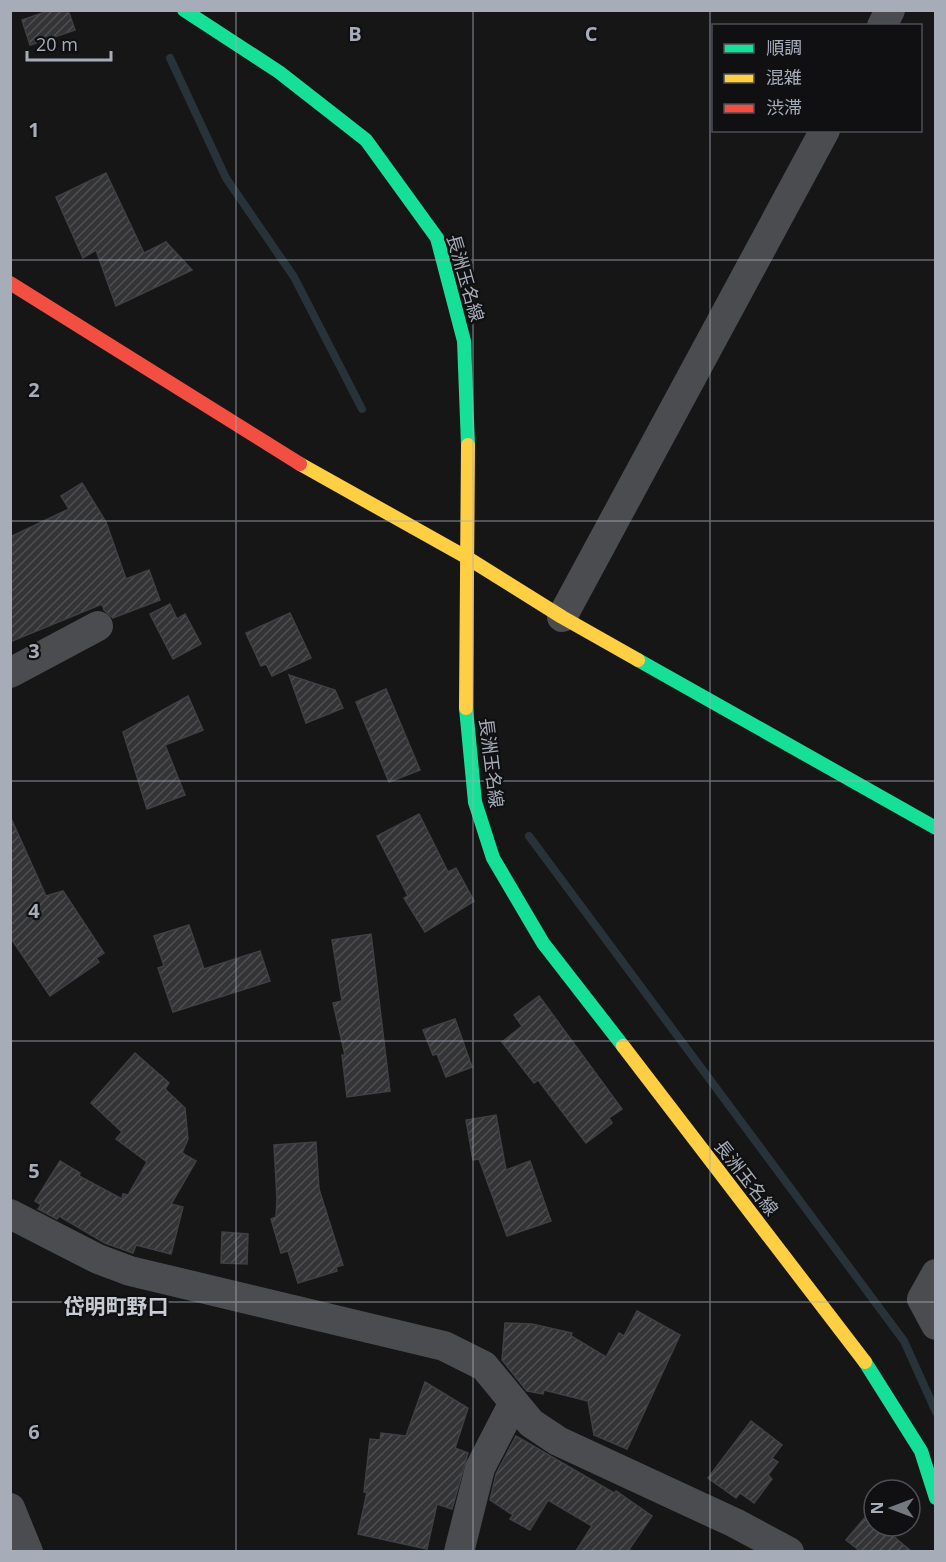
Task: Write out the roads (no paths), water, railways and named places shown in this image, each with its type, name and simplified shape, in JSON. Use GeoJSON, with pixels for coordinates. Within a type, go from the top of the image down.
{"type":"FeatureCollection","features":[{"type":"Feature","properties":{"kind":"main road","name":"長洲玉名線"},"geometry":{"type":"LineString","coordinates":[[183,10],[279,72],[366,140],[437,238],[464,341],[469,473],[466,557],[466,714],[475,802],[493,858],[543,943],[862,1358],[921,1451],[936,1498]]}},
{"type":"Feature","properties":{"kind":"main road"},"geometry":{"type":"LineString","coordinates":[[10,283],[325,480],[466,557],[562,617],[936,828]]}},
{"type":"Feature","properties":{"kind":"street"},"geometry":{"type":"LineString","coordinates":[[883,24],[890,10]]}},
{"type":"Feature","properties":{"kind":"street"},"geometry":{"type":"LineString","coordinates":[[562,617],[824,132]]}},
{"type":"Feature","properties":{"kind":"street"},"geometry":{"type":"LineString","coordinates":[[10,673],[98,626]]}},
{"type":"Feature","properties":{"kind":"street"},"geometry":{"type":"LineString","coordinates":[[10,1214],[98,1259],[130,1271],[444,1346],[484,1366],[513,1404],[531,1423],[558,1441],[735,1523],[789,1551]]}},
{"type":"Feature","properties":{"kind":"street"},"geometry":{"type":"LineString","coordinates":[[936,1274],[922,1299],[936,1326]]}},
{"type":"Feature","properties":{"kind":"street"},"geometry":{"type":"LineString","coordinates":[[459,1551],[480,1468],[513,1404]]}},
{"type":"Feature","properties":{"kind":"street"},"geometry":{"type":"LineString","coordinates":[[10,1508],[28,1551]]}},
{"type":"Feature","properties":{"kind":"waterway"},"geometry":{"type":"LineString","coordinates":[[170,58],[226,178],[294,277],[362,409]]}},
{"type":"Feature","properties":{"kind":"waterway"},"geometry":{"type":"LineString","coordinates":[[529,836],[904,1341],[936,1412]]}},
{"type":"Feature","properties":{"kind":"district","name":"岱明町野口"},"geometry":{"type":"Point","coordinates":[116,1307]}}]}
